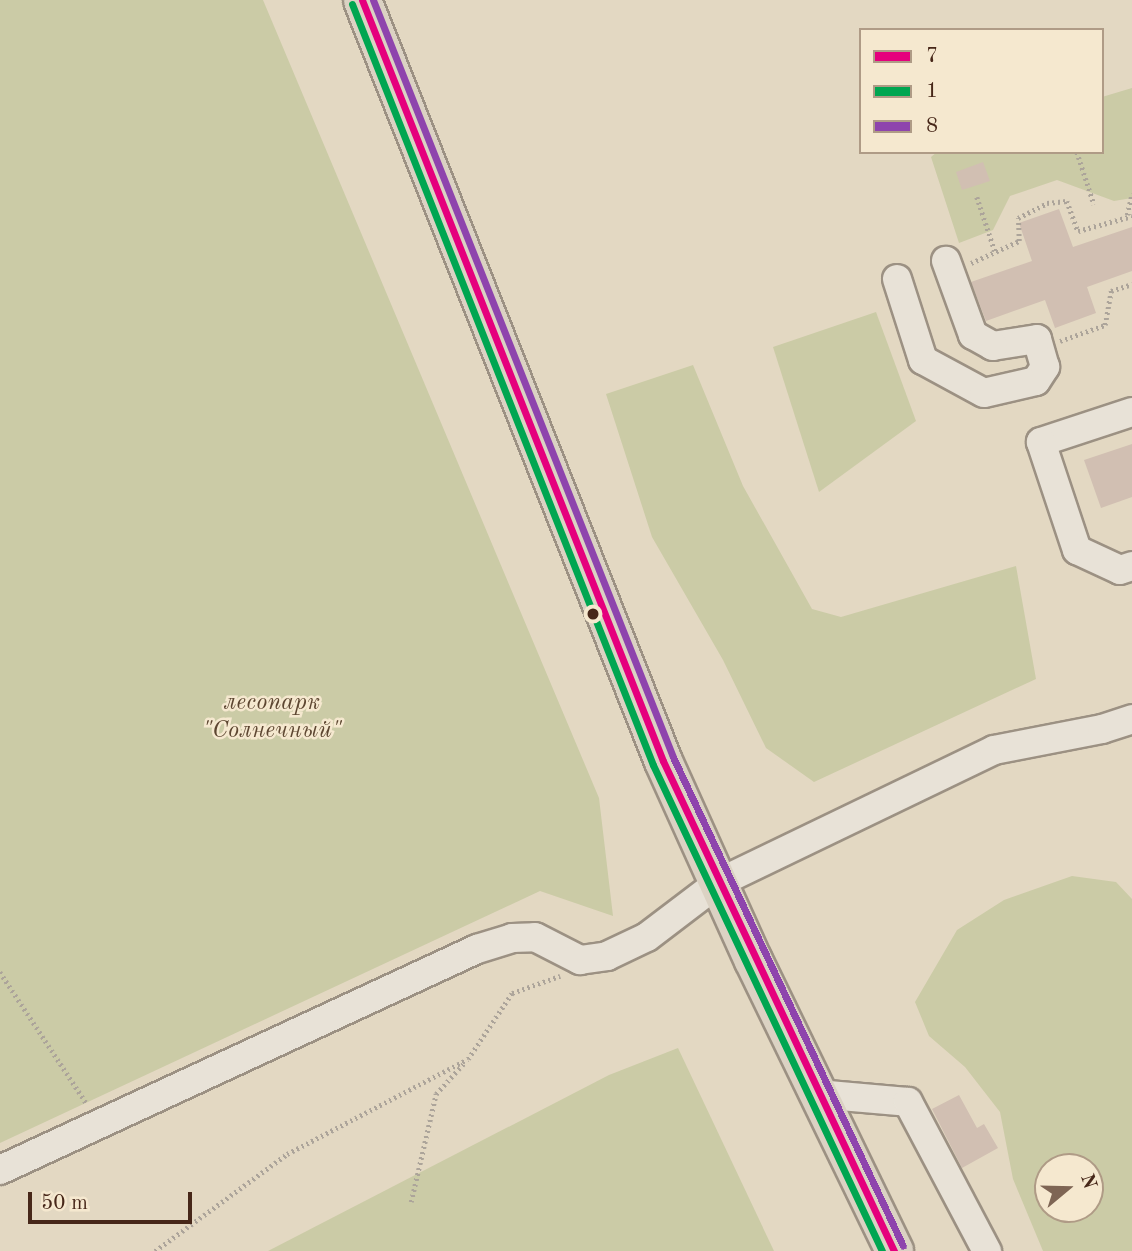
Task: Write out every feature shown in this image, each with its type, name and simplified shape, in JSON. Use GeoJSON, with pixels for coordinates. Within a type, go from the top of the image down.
{"type":"FeatureCollection","features":[{"type":"Feature","properties":{"kind":"main road"},"geometry":{"type":"LineString","coordinates":[[362,0],[663,761],[817,1094],[894,1251]]}},
{"type":"Feature","properties":{"kind":"lane"},"geometry":{"type":"LineString","coordinates":[[897,279],[923,360],[984,393],[1036,381],[1045,367],[1037,339],[1033,336],[993,345],[973,335],[956,267]]}},
{"type":"Feature","properties":{"kind":"lane"},"geometry":{"type":"LineString","coordinates":[[1132,412],[1041,442],[1077,550],[1120,570],[1132,566]]}},
{"type":"Feature","properties":{"kind":"lane"},"geometry":{"type":"LineString","coordinates":[[0,1170],[477,949],[512,938],[535,937],[580,960],[607,956],[647,937],[718,883],[994,750],[1102,729],[1132,719]]}},
{"type":"Feature","properties":{"kind":"lane"},"geometry":{"type":"LineString","coordinates":[[817,1094],[908,1102],[987,1251]]}},
{"type":"Feature","properties":{"kind":"path"},"geometry":{"type":"LineString","coordinates":[[1078,154],[1094,204]]}},
{"type":"Feature","properties":{"kind":"path"},"geometry":{"type":"LineString","coordinates":[[956,267],[1019,241],[1018,218],[1024,212],[1063,199],[1078,231],[1130,215],[1132,194]]}},
{"type":"Feature","properties":{"kind":"path"},"geometry":{"type":"LineString","coordinates":[[977,197],[995,251]]}},
{"type":"Feature","properties":{"kind":"path"},"geometry":{"type":"LineString","coordinates":[[1052,339],[1060,341],[1105,325],[1111,291],[1132,284]]}},
{"type":"Feature","properties":{"kind":"path"},"geometry":{"type":"LineString","coordinates":[[411,1202],[436,1094],[468,1059],[512,993],[558,978],[580,960]]}},
{"type":"Feature","properties":{"kind":"path"},"geometry":{"type":"LineString","coordinates":[[0,972],[101,1125]]}},
{"type":"Feature","properties":{"kind":"path"},"geometry":{"type":"LineString","coordinates":[[155,1251],[287,1154],[468,1059]]}},
{"type":"Feature","properties":{"kind":"green space","name":"лесопарк \"Солнечный\""},"geometry":{"type":"Polygon","coordinates":[[[0,0],[263,0],[599,798],[613,916],[540,891],[0,1143],[0,0]]]}},
{"type":"Feature","properties":{"kind":"green space"},"geometry":{"type":"Polygon","coordinates":[[[1132,88],[1132,198],[1114,201],[1057,180],[1010,196],[993,230],[959,243],[931,157],[935,154],[1104,154],[1104,96],[1132,88]]]}},
{"type":"Feature","properties":{"kind":"green space"},"geometry":{"type":"Polygon","coordinates":[[[876,312],[916,421],[819,492],[773,347],[876,312]]]}},
{"type":"Feature","properties":{"kind":"green space"},"geometry":{"type":"Polygon","coordinates":[[[693,365],[743,486],[812,609],[841,617],[1016,566],[1036,679],[814,782],[766,748],[723,660],[652,537],[606,394],[693,365]]]}},
{"type":"Feature","properties":{"kind":"green space"},"geometry":{"type":"Polygon","coordinates":[[[1072,876],[1116,882],[1132,899],[1132,1251],[1043,1251],[1013,1179],[1000,1112],[965,1067],[929,1036],[915,1002],[957,930],[1004,900],[1072,876]]]}},
{"type":"Feature","properties":{"kind":"green space"},"geometry":{"type":"Polygon","coordinates":[[[678,1048],[774,1251],[268,1251],[609,1075],[678,1048]]]}},
{"type":"Feature","properties":{"kind":"building"},"geometry":{"type":"Polygon","coordinates":[[[983,162],[990,181],[962,190],[956,172],[983,162]]]}},
{"type":"Feature","properties":{"kind":"building"},"geometry":{"type":"Polygon","coordinates":[[[1059,209],[1073,247],[1132,227],[1132,271],[1087,287],[1096,313],[1055,328],[1045,300],[986,321],[971,282],[1032,261],[1019,223],[1059,209]]]}},
{"type":"Feature","properties":{"kind":"building"},"geometry":{"type":"Polygon","coordinates":[[[1132,444],[1132,497],[1101,508],[1084,460],[1132,444]]]}},
{"type":"Feature","properties":{"kind":"building"},"geometry":{"type":"Polygon","coordinates":[[[959,1095],[977,1128],[984,1124],[998,1148],[962,1168],[932,1109],[959,1095]]]}},
{"type":"Feature","properties":{"kind":"transit line","name":"7"},"geometry":{"type":"LineString","coordinates":[[362,0],[663,761],[894,1251]]}},
{"type":"Feature","properties":{"kind":"transit line","name":"8"},"geometry":{"type":"LineString","coordinates":[[373,0],[673,757],[903,1246]]}},
{"type":"Feature","properties":{"kind":"transit line","name":"1"},"geometry":{"type":"LineString","coordinates":[[352,4],[653,765],[882,1251]]}}]}
